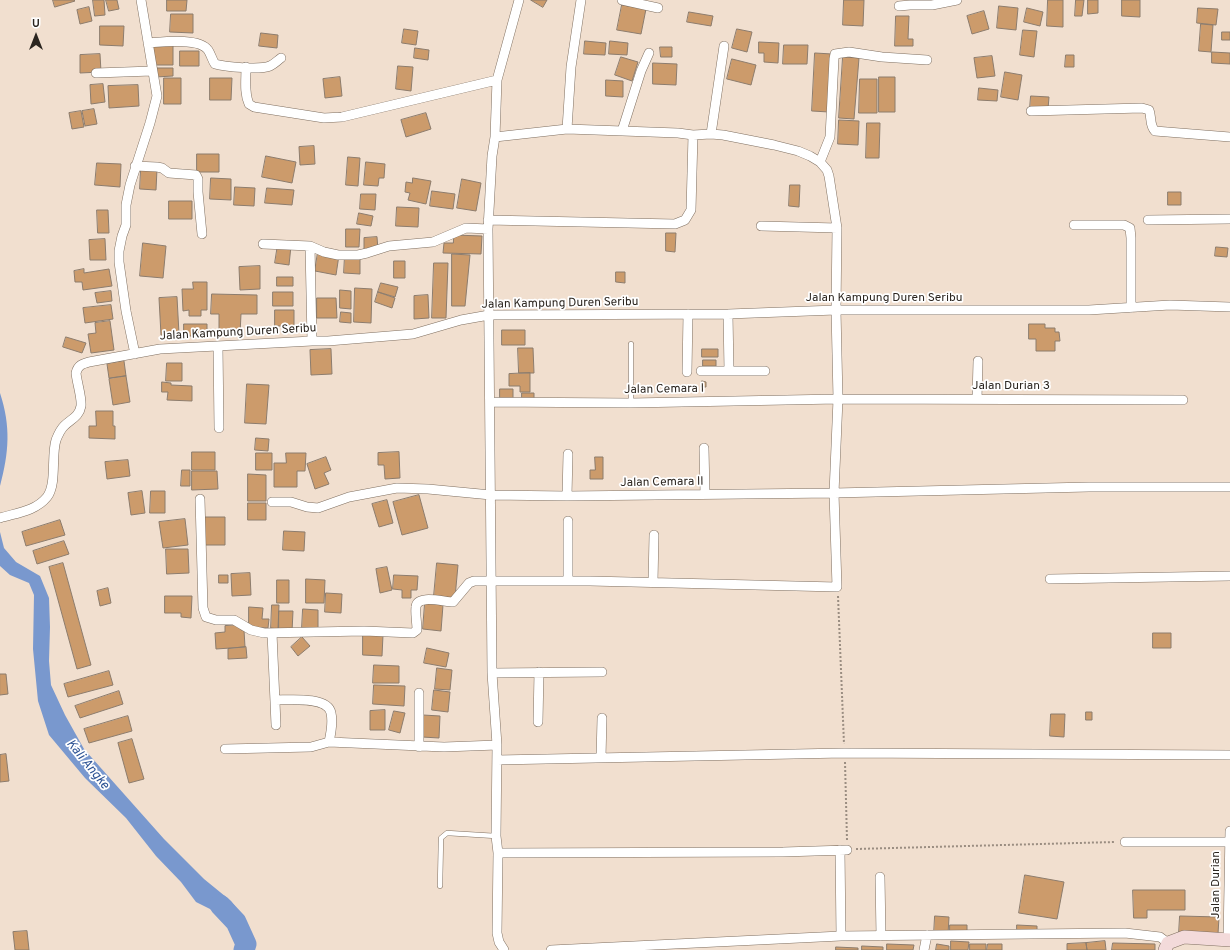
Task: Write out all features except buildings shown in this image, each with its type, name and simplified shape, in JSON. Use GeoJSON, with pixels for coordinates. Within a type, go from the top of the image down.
{"type":"FeatureCollection","features":[{"type":"Feature","properties":{"kind":"main road"},"geometry":{"type":"LineString","coordinates":[[1166,947],[1184,937],[1229,940]]}},
{"type":"Feature","properties":{"kind":"street"},"geometry":{"type":"LineString","coordinates":[[135,354],[126,311],[119,262],[119,251],[126,225],[126,205],[130,184],[150,123],[156,96],[141,0]]}},
{"type":"Feature","properties":{"kind":"street"},"geometry":{"type":"LineString","coordinates":[[504,950],[499,942],[497,933],[497,745],[492,673],[488,225],[498,80],[502,58],[517,12],[519,0]]}},
{"type":"Feature","properties":{"kind":"street"},"geometry":{"type":"LineString","coordinates":[[567,129],[571,67],[581,0]]}},
{"type":"Feature","properties":{"kind":"street"},"geometry":{"type":"LineString","coordinates":[[622,0],[658,8]]}},
{"type":"Feature","properties":{"kind":"street"},"geometry":{"type":"LineString","coordinates":[[899,6],[932,5],[957,0]]}},
{"type":"Feature","properties":{"kind":"street"},"geometry":{"type":"LineString","coordinates":[[148,43],[171,42],[200,44],[208,49],[214,64],[223,66],[269,66],[281,58]]}},
{"type":"Feature","properties":{"kind":"street"},"geometry":{"type":"LineString","coordinates":[[712,134],[724,46]]}},
{"type":"Feature","properties":{"kind":"street"},"geometry":{"type":"LineString","coordinates":[[820,162],[830,138],[835,54],[849,52],[882,57],[927,60]]}},
{"type":"Feature","properties":{"kind":"street"},"geometry":{"type":"LineString","coordinates":[[622,131],[641,71],[649,53]]}},
{"type":"Feature","properties":{"kind":"street"},"geometry":{"type":"LineString","coordinates":[[246,67],[246,94],[249,104],[254,107],[324,118],[342,117],[498,80]]}},
{"type":"Feature","properties":{"kind":"street"},"geometry":{"type":"LineString","coordinates":[[96,73],[152,70]]}},
{"type":"Feature","properties":{"kind":"street"},"geometry":{"type":"LineString","coordinates":[[1031,111],[1142,108],[1149,110],[1152,128],[1155,131],[1230,137]]}},
{"type":"Feature","properties":{"kind":"street"},"geometry":{"type":"LineString","coordinates":[[200,499],[203,608],[206,617],[216,620],[234,620],[251,630],[272,633],[364,631],[412,633],[417,630],[416,608],[419,600],[424,599],[453,602],[469,583],[474,581],[653,582],[837,587],[834,493],[838,399],[836,310],[837,228],[827,170],[820,162],[798,151],[774,144],[712,134],[692,135],[678,133],[567,129],[495,137]]}},
{"type":"Feature","properties":{"kind":"street"},"geometry":{"type":"LineString","coordinates":[[263,244],[310,246],[331,253],[358,255],[389,246],[433,242],[466,228],[488,225],[675,224],[685,220],[691,210],[692,135]]}},
{"type":"Feature","properties":{"kind":"street"},"geometry":{"type":"LineString","coordinates":[[135,166],[156,167],[162,168],[169,173],[196,175],[198,179],[202,234]]}},
{"type":"Feature","properties":{"kind":"street"},"geometry":{"type":"LineString","coordinates":[[1148,220],[1230,218]]}},
{"type":"Feature","properties":{"kind":"street"},"geometry":{"type":"LineString","coordinates":[[1074,225],[1124,225],[1130,228],[1130,308]]}},
{"type":"Feature","properties":{"kind":"street"},"geometry":{"type":"LineString","coordinates":[[762,226],[837,228]]}},
{"type":"Feature","properties":{"kind":"street"},"geometry":{"type":"LineString","coordinates":[[310,246],[312,340]]}},
{"type":"Feature","properties":{"kind":"street","name":"Jalan Kampung Duren Seribu"},"geometry":{"type":"LineString","coordinates":[[1,518],[33,508],[47,497],[51,487],[53,457],[58,434],[63,427],[75,418],[79,412],[81,404],[77,385],[77,368],[80,365],[89,362],[160,349],[312,340],[328,341],[413,334],[461,320],[489,315],[728,314],[836,310],[1089,310],[1170,305],[1230,307]]}},
{"type":"Feature","properties":{"kind":"street"},"geometry":{"type":"LineString","coordinates":[[687,372],[688,314]]}},
{"type":"Feature","properties":{"kind":"street"},"geometry":{"type":"LineString","coordinates":[[728,314],[729,371]]}},
{"type":"Feature","properties":{"kind":"street"},"geometry":{"type":"LineString","coordinates":[[218,346],[219,428]]}},
{"type":"Feature","properties":{"kind":"street"},"geometry":{"type":"LineString","coordinates":[[977,399],[978,361]]}},
{"type":"Feature","properties":{"kind":"street"},"geometry":{"type":"LineString","coordinates":[[700,371],[765,371]]}},
{"type":"Feature","properties":{"kind":"street","name":"Jalan Durian 3"},"geometry":{"type":"LineString","coordinates":[[838,399],[1183,400]]}},
{"type":"Feature","properties":{"kind":"street","name":"Jalan Cemara I"},"geometry":{"type":"LineString","coordinates":[[490,402],[631,403],[838,399]]}},
{"type":"Feature","properties":{"kind":"street"},"geometry":{"type":"LineString","coordinates":[[704,448],[705,494]]}},
{"type":"Feature","properties":{"kind":"street"},"geometry":{"type":"LineString","coordinates":[[567,496],[568,454]]}},
{"type":"Feature","properties":{"kind":"street","name":"Jalan Cemara II"},"geometry":{"type":"LineString","coordinates":[[272,502],[291,502],[318,508],[349,497],[397,488],[428,489],[491,495],[567,496],[834,493],[1089,487],[1230,487]]}},
{"type":"Feature","properties":{"kind":"street"},"geometry":{"type":"LineString","coordinates":[[568,521],[568,581]]}},
{"type":"Feature","properties":{"kind":"street"},"geometry":{"type":"LineString","coordinates":[[653,582],[654,535]]}},
{"type":"Feature","properties":{"kind":"street"},"geometry":{"type":"LineString","coordinates":[[1050,579],[1230,576]]}},
{"type":"Feature","properties":{"kind":"street"},"geometry":{"type":"LineString","coordinates":[[272,633],[276,725]]}},
{"type":"Feature","properties":{"kind":"street"},"geometry":{"type":"LineString","coordinates":[[538,722],[539,672]]}},
{"type":"Feature","properties":{"kind":"street"},"geometry":{"type":"LineString","coordinates":[[492,673],[602,672]]}},
{"type":"Feature","properties":{"kind":"street"},"geometry":{"type":"LineString","coordinates":[[419,693],[419,747]]}},
{"type":"Feature","properties":{"kind":"street"},"geometry":{"type":"LineString","coordinates":[[276,700],[312,701],[328,706],[332,713],[329,742]]}},
{"type":"Feature","properties":{"kind":"street"},"geometry":{"type":"LineString","coordinates":[[601,758],[602,718]]}},
{"type":"Feature","properties":{"kind":"street"},"geometry":{"type":"LineString","coordinates":[[225,749],[311,747],[329,742],[419,747],[497,745]]}},
{"type":"Feature","properties":{"kind":"street"},"geometry":{"type":"LineString","coordinates":[[497,760],[844,753],[1230,756]]}},
{"type":"Feature","properties":{"kind":"street","name":"Jalan Durian"},"geometry":{"type":"LineString","coordinates":[[1229,940],[1230,831]]}},
{"type":"Feature","properties":{"kind":"street"},"geometry":{"type":"LineString","coordinates":[[1125,842],[1229,842]]}},
{"type":"Feature","properties":{"kind":"street"},"geometry":{"type":"LineString","coordinates":[[498,853],[783,852],[843,850],[841,936]]}},
{"type":"Feature","properties":{"kind":"street"},"geometry":{"type":"LineString","coordinates":[[880,877],[881,936]]}},
{"type":"Feature","properties":{"kind":"street"},"geometry":{"type":"LineString","coordinates":[[551,950],[694,947],[841,936],[1125,933],[1160,937],[1166,947]]}},
{"type":"Feature","properties":{"kind":"street"},"geometry":{"type":"LineString","coordinates":[[924,950],[927,935]]}},
{"type":"Feature","properties":{"kind":"lane"},"geometry":{"type":"LineString","coordinates":[[631,344],[631,403]]}},
{"type":"Feature","properties":{"kind":"lane"},"geometry":{"type":"LineString","coordinates":[[440,886],[441,838],[447,833],[496,836]]}},
{"type":"Feature","properties":{"kind":"path"},"geometry":{"type":"LineString","coordinates":[[837,587],[844,753],[843,850],[1125,842]]}},
{"type":"Feature","properties":{"kind":"water"},"geometry":{"type":"Polygon","coordinates":[[[0,393],[4,405],[8,440],[0,486],[0,393]]]}},
{"type":"Feature","properties":{"kind":"water"},"geometry":{"type":"Polygon","coordinates":[[[0,532],[4,548],[16,562],[40,576],[49,598],[49,661],[51,685],[65,715],[84,749],[164,839],[204,879],[231,901],[246,920],[233,930],[220,914],[196,902],[181,882],[156,856],[126,818],[85,778],[49,735],[38,701],[33,649],[34,595],[29,583],[10,575],[0,566],[0,532]]]}},
{"type":"Feature","properties":{"kind":"waterway","name":"Kali Angke"},"geometry":{"type":"LineString","coordinates":[[220,905],[236,922],[246,944],[244,950]]}}]}
